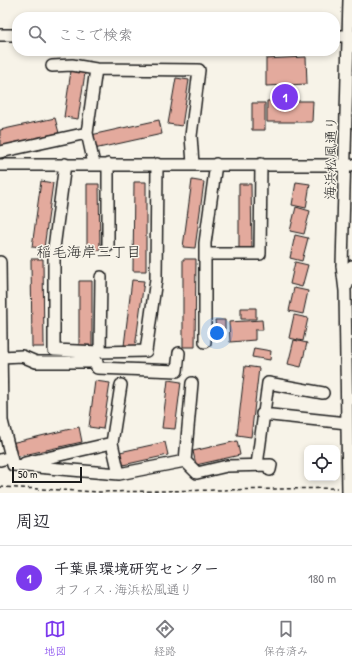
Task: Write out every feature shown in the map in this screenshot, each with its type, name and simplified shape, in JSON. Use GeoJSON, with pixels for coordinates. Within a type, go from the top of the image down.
{"type":"FeatureCollection","features":[{"type":"Feature","properties":{"kind":"street","name":"海浜松風通り"},"geometry":{"type":"LineString","coordinates":[[345,291],[342,266],[348,165],[350,36],[349,0]]}},
{"type":"Feature","properties":{"kind":"street"},"geometry":{"type":"LineString","coordinates":[[0,35],[12,35]]}},
{"type":"Feature","properties":{"kind":"street"},"geometry":{"type":"LineString","coordinates":[[52,66],[72,65],[96,69],[200,70],[191,136],[193,164]]}},
{"type":"Feature","properties":{"kind":"street"},"geometry":{"type":"LineString","coordinates":[[94,164],[87,133],[96,69]]}},
{"type":"Feature","properties":{"kind":"street"},"geometry":{"type":"LineString","coordinates":[[0,152],[87,133]]}},
{"type":"Feature","properties":{"kind":"street"},"geometry":{"type":"LineString","coordinates":[[64,164],[54,248],[54,350],[100,352],[146,351],[156,279],[157,164]]}},
{"type":"Feature","properties":{"kind":"street"},"geometry":{"type":"LineString","coordinates":[[108,164],[108,246]]}},
{"type":"Feature","properties":{"kind":"street"},"geometry":{"type":"LineString","coordinates":[[205,342],[204,254],[216,164]]}},
{"type":"Feature","properties":{"kind":"street"},"geometry":{"type":"LineString","coordinates":[[204,254],[260,254],[261,164]]}},
{"type":"Feature","properties":{"kind":"street"},"geometry":{"type":"LineString","coordinates":[[0,165],[348,165]]}},
{"type":"Feature","properties":{"kind":"street"},"geometry":{"type":"LineString","coordinates":[[0,262],[1,421],[12,461]]}},
{"type":"Feature","properties":{"kind":"street"},"geometry":{"type":"LineString","coordinates":[[348,493],[350,468],[347,423],[345,291],[352,266]]}},
{"type":"Feature","properties":{"kind":"street"},"geometry":{"type":"LineString","coordinates":[[100,352],[101,277]]}},
{"type":"Feature","properties":{"kind":"street"},"geometry":{"type":"LineString","coordinates":[[1,357],[22,356],[36,362],[97,362],[97,368],[177,371],[179,353]]}},
{"type":"Feature","properties":{"kind":"street"},"geometry":{"type":"LineString","coordinates":[[257,465],[262,414],[268,383],[323,392]]}},
{"type":"Feature","properties":{"kind":"street"},"geometry":{"type":"LineString","coordinates":[[192,384],[186,461],[197,473],[227,466],[271,466],[270,470]]}},
{"type":"Feature","properties":{"kind":"street"},"geometry":{"type":"LineString","coordinates":[[119,474],[112,443],[121,385]]}},
{"type":"Feature","properties":{"kind":"street"},"geometry":{"type":"LineString","coordinates":[[262,414],[347,423]]}},
{"type":"Feature","properties":{"kind":"street"},"geometry":{"type":"LineString","coordinates":[[12,461],[112,443]]}},
{"type":"Feature","properties":{"kind":"street"},"geometry":{"type":"LineString","coordinates":[[0,460],[119,474],[186,461]]}},
{"type":"Feature","properties":{"kind":"path"},"geometry":{"type":"LineString","coordinates":[[0,487],[100,492],[333,489]]}},
{"type":"Feature","properties":{"kind":"building"},"geometry":{"type":"Polygon","coordinates":[[[306,57],[307,84],[266,86],[266,59],[306,57]]]}},
{"type":"Feature","properties":{"kind":"building"},"geometry":{"type":"Polygon","coordinates":[[[71,71],[85,73],[78,119],[64,117],[71,71]]]}},
{"type":"Feature","properties":{"kind":"building"},"geometry":{"type":"Polygon","coordinates":[[[176,78],[189,80],[182,126],[168,124],[176,78]]]}},
{"type":"Feature","properties":{"kind":"building"},"geometry":{"type":"Polygon","coordinates":[[[267,101],[313,101],[312,122],[267,122],[267,101]]]}},
{"type":"Feature","properties":{"kind":"building"},"geometry":{"type":"Polygon","coordinates":[[[252,103],[265,103],[265,130],[252,130],[252,103]]]}},
{"type":"Feature","properties":{"kind":"building"},"geometry":{"type":"Polygon","coordinates":[[[55,118],[59,133],[0,146],[0,130],[55,118]]]}},
{"type":"Feature","properties":{"kind":"building"},"geometry":{"type":"Polygon","coordinates":[[[159,120],[162,134],[94,149],[91,135],[159,120]]]}},
{"type":"Feature","properties":{"kind":"building"},"geometry":{"type":"Polygon","coordinates":[[[192,180],[204,182],[195,248],[183,247],[192,180]]]}},
{"type":"Feature","properties":{"kind":"building"},"geometry":{"type":"Polygon","coordinates":[[[41,181],[53,183],[44,248],[32,247],[41,181]]]}},
{"type":"Feature","properties":{"kind":"building"},"geometry":{"type":"Polygon","coordinates":[[[134,182],[146,182],[146,271],[133,271],[134,182]]]}},
{"type":"Feature","properties":{"kind":"building"},"geometry":{"type":"Polygon","coordinates":[[[296,182],[310,184],[306,208],[292,205],[296,182]]]}},
{"type":"Feature","properties":{"kind":"building"},"geometry":{"type":"Polygon","coordinates":[[[87,184],[99,184],[100,250],[87,250],[87,184]]]}},
{"type":"Feature","properties":{"kind":"building"},"geometry":{"type":"Polygon","coordinates":[[[239,184],[251,184],[252,250],[239,251],[239,184]]]}},
{"type":"Feature","properties":{"kind":"building"},"geometry":{"type":"Polygon","coordinates":[[[296,207],[310,211],[304,234],[290,231],[296,207]]]}},
{"type":"Feature","properties":{"kind":"building"},"geometry":{"type":"Polygon","coordinates":[[[295,235],[308,238],[302,261],[290,258],[295,235]]]}},
{"type":"Feature","properties":{"kind":"building"},"geometry":{"type":"Polygon","coordinates":[[[31,259],[43,259],[44,347],[32,347],[31,259]]]}},
{"type":"Feature","properties":{"kind":"building"},"geometry":{"type":"Polygon","coordinates":[[[183,259],[196,259],[195,347],[183,347],[183,259]]]}},
{"type":"Feature","properties":{"kind":"building"},"geometry":{"type":"Polygon","coordinates":[[[295,262],[308,265],[302,287],[290,284],[295,262]]]}},
{"type":"Feature","properties":{"kind":"building"},"geometry":{"type":"Polygon","coordinates":[[[132,280],[144,281],[135,348],[124,346],[132,280]]]}},
{"type":"Feature","properties":{"kind":"building"},"geometry":{"type":"Polygon","coordinates":[[[79,281],[92,281],[92,347],[79,347],[79,281]]]}},
{"type":"Feature","properties":{"kind":"building"},"geometry":{"type":"Polygon","coordinates":[[[294,288],[308,291],[303,314],[289,311],[294,288]]]}},
{"type":"Feature","properties":{"kind":"building"},"geometry":{"type":"Polygon","coordinates":[[[241,308],[256,308],[256,319],[241,319],[241,308]]]}},
{"type":"Feature","properties":{"kind":"building"},"geometry":{"type":"Polygon","coordinates":[[[294,315],[308,318],[303,341],[289,338],[294,315]]]}},
{"type":"Feature","properties":{"kind":"building"},"geometry":{"type":"Polygon","coordinates":[[[215,320],[225,320],[225,329],[216,329],[215,320]]]}},
{"type":"Feature","properties":{"kind":"building"},"geometry":{"type":"Polygon","coordinates":[[[262,320],[263,330],[255,330],[255,340],[230,342],[229,322],[262,320]]]}},
{"type":"Feature","properties":{"kind":"building"},"geometry":{"type":"Polygon","coordinates":[[[294,340],[307,343],[301,367],[288,364],[294,340]]]}},
{"type":"Feature","properties":{"kind":"building"},"geometry":{"type":"Polygon","coordinates":[[[254,348],[271,351],[270,360],[252,357],[254,348]]]}},
{"type":"Feature","properties":{"kind":"building"},"geometry":{"type":"Polygon","coordinates":[[[245,366],[259,368],[251,437],[237,435],[245,366]]]}},
{"type":"Feature","properties":{"kind":"building"},"geometry":{"type":"Polygon","coordinates":[[[168,380],[181,382],[175,429],[162,428],[168,380]]]}},
{"type":"Feature","properties":{"kind":"building"},"geometry":{"type":"Polygon","coordinates":[[[95,381],[110,383],[103,429],[89,427],[95,381]]]}},
{"type":"Feature","properties":{"kind":"building"},"geometry":{"type":"Polygon","coordinates":[[[79,427],[82,442],[15,457],[11,443],[79,427]]]}},
{"type":"Feature","properties":{"kind":"building"},"geometry":{"type":"Polygon","coordinates":[[[237,441],[240,455],[196,465],[193,451],[237,441]]]}},
{"type":"Feature","properties":{"kind":"building"},"geometry":{"type":"Polygon","coordinates":[[[165,442],[168,455],[123,465],[120,452],[165,442]]]}},
{"type":"Feature","properties":{"kind":"place","name":"千葉県環境研究センター"},"geometry":{"type":"Point","coordinates":[285,97]}},
{"type":"Feature","properties":{"kind":"district","name":"稲毛海岸三丁目"},"geometry":{"type":"Point","coordinates":[89,251]}}]}
